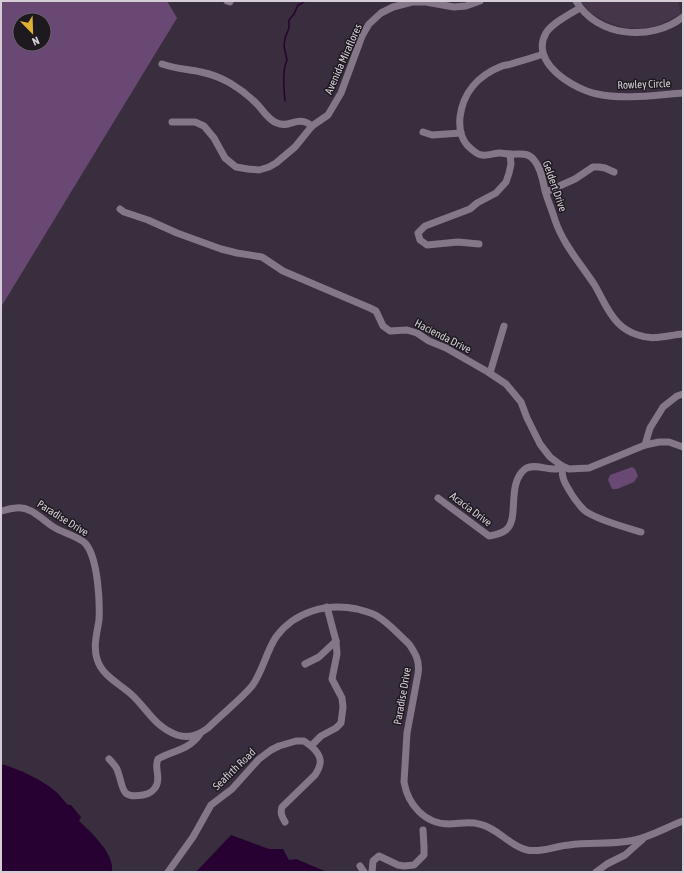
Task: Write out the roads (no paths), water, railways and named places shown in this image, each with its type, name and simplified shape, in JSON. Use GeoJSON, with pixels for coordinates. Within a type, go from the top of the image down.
{"type":"FeatureCollection","features":[{"type":"Feature","properties":{"kind":"street","name":"Avenida Miraflores"},"geometry":{"type":"LineString","coordinates":[[443,5],[457,1]]}},
{"type":"Feature","properties":{"kind":"street","name":"Avenida Miraflores"},"geometry":{"type":"LineString","coordinates":[[172,122],[195,122],[204,126],[210,131],[225,158],[236,167],[259,170],[269,167],[299,144],[312,126],[328,116],[340,93],[366,30],[377,17],[392,4],[419,2],[454,7],[466,6],[480,1]]}},
{"type":"Feature","properties":{"kind":"street"},"geometry":{"type":"LineString","coordinates":[[576,1],[586,15],[593,20],[624,32],[639,33],[659,29],[674,23],[683,17]]}},
{"type":"Feature","properties":{"kind":"street"},"geometry":{"type":"LineString","coordinates":[[423,132],[432,135],[461,133],[461,111],[470,90],[477,81],[488,73],[502,66],[543,54],[543,39],[548,29],[580,8]]}},
{"type":"Feature","properties":{"kind":"street","name":"Rowley Circle"},"geometry":{"type":"LineString","coordinates":[[543,54],[548,64],[567,82],[596,94],[625,97],[683,93]]}},
{"type":"Feature","properties":{"kind":"street"},"geometry":{"type":"LineString","coordinates":[[162,64],[180,69],[208,73],[225,80],[248,95],[272,120],[277,123],[283,124],[301,121],[312,126]]}},
{"type":"Feature","properties":{"kind":"street","name":"Geldert Drive"},"geometry":{"type":"LineString","coordinates":[[461,133],[461,136],[467,145],[473,151],[481,155],[521,153],[528,155],[535,160],[562,238],[595,286],[609,312],[619,324],[640,336],[650,338],[661,338],[683,334]]}},
{"type":"Feature","properties":{"kind":"street"},"geometry":{"type":"LineString","coordinates":[[479,244],[458,242],[427,245],[420,240],[418,233],[425,226],[470,209],[496,193],[506,182],[511,164],[510,154]]}},
{"type":"Feature","properties":{"kind":"street"},"geometry":{"type":"LineString","coordinates":[[546,192],[575,179],[593,167],[605,168],[614,172]]}},
{"type":"Feature","properties":{"kind":"street","name":"Hacienda Drive"},"geometry":{"type":"LineString","coordinates":[[120,209],[124,212],[148,220],[214,247],[262,257],[283,271],[376,311],[383,326],[390,331],[407,330],[417,333],[429,341],[447,349],[490,373],[506,384],[521,402],[540,444],[550,457],[562,466]]}},
{"type":"Feature","properties":{"kind":"street"},"geometry":{"type":"LineString","coordinates":[[490,373],[504,326]]}},
{"type":"Feature","properties":{"kind":"street"},"geometry":{"type":"LineString","coordinates":[[645,445],[650,428],[664,406],[677,396],[683,394]]}},
{"type":"Feature","properties":{"kind":"street"},"geometry":{"type":"LineString","coordinates":[[642,532],[624,527],[595,516],[584,510],[572,496],[565,484],[562,476],[562,466],[569,469],[589,468],[645,445],[659,442],[669,442],[683,447]]}},
{"type":"Feature","properties":{"kind":"street","name":"Acacia Drive"},"geometry":{"type":"LineString","coordinates":[[438,498],[489,536],[499,534],[508,529],[512,520],[515,486],[520,474],[527,468],[536,467],[556,469],[562,466]]}},
{"type":"Feature","properties":{"kind":"street","name":"Paradise Drive"},"geometry":{"type":"LineString","coordinates":[[1,511],[22,507],[29,509],[54,528],[75,537],[88,547],[93,558],[98,587],[99,613],[95,649],[97,661],[108,676],[134,697],[155,721],[169,732],[182,737],[193,736],[200,734],[208,728],[252,686],[280,632],[304,614],[327,607],[340,607],[364,611],[378,616],[388,624],[409,644],[418,660],[419,668],[407,733],[404,782],[405,789],[413,805],[428,819],[440,824],[457,824],[468,822],[481,824],[491,828],[516,846],[532,851],[567,845],[623,842],[645,838],[683,821]]}},
{"type":"Feature","properties":{"kind":"street"},"geometry":{"type":"LineString","coordinates":[[285,822],[280,811],[282,807],[315,775],[319,769],[320,755],[311,746],[321,736],[336,728],[340,723],[343,707],[342,698],[332,679],[337,654],[336,641],[327,607]]}},
{"type":"Feature","properties":{"kind":"street"},"geometry":{"type":"LineString","coordinates":[[330,618],[340,607]]}},
{"type":"Feature","properties":{"kind":"street"},"geometry":{"type":"LineString","coordinates":[[305,664],[319,657],[336,641]]}},
{"type":"Feature","properties":{"kind":"street"},"geometry":{"type":"LineString","coordinates":[[110,759],[118,770],[121,787],[125,792],[131,795],[144,794],[152,791],[157,784],[158,777],[156,765],[158,759],[185,748],[200,734]]}},
{"type":"Feature","properties":{"kind":"street","name":"Seafirth Road"},"geometry":{"type":"LineString","coordinates":[[168,872],[193,837],[211,805],[232,790],[259,759],[279,746],[296,741],[304,741],[311,746]]}},
{"type":"Feature","properties":{"kind":"street"},"geometry":{"type":"LineString","coordinates":[[372,872],[373,861],[379,856],[398,865],[414,865],[424,855],[423,830]]}},
{"type":"Feature","properties":{"kind":"street"},"geometry":{"type":"LineString","coordinates":[[596,872],[625,854],[645,838]]}},
{"type":"Feature","properties":{"kind":"waterway"},"geometry":{"type":"LineString","coordinates":[[285,101],[284,74],[287,60],[284,46],[285,38],[289,28],[289,20],[294,14],[298,5],[305,1]]}}]}
